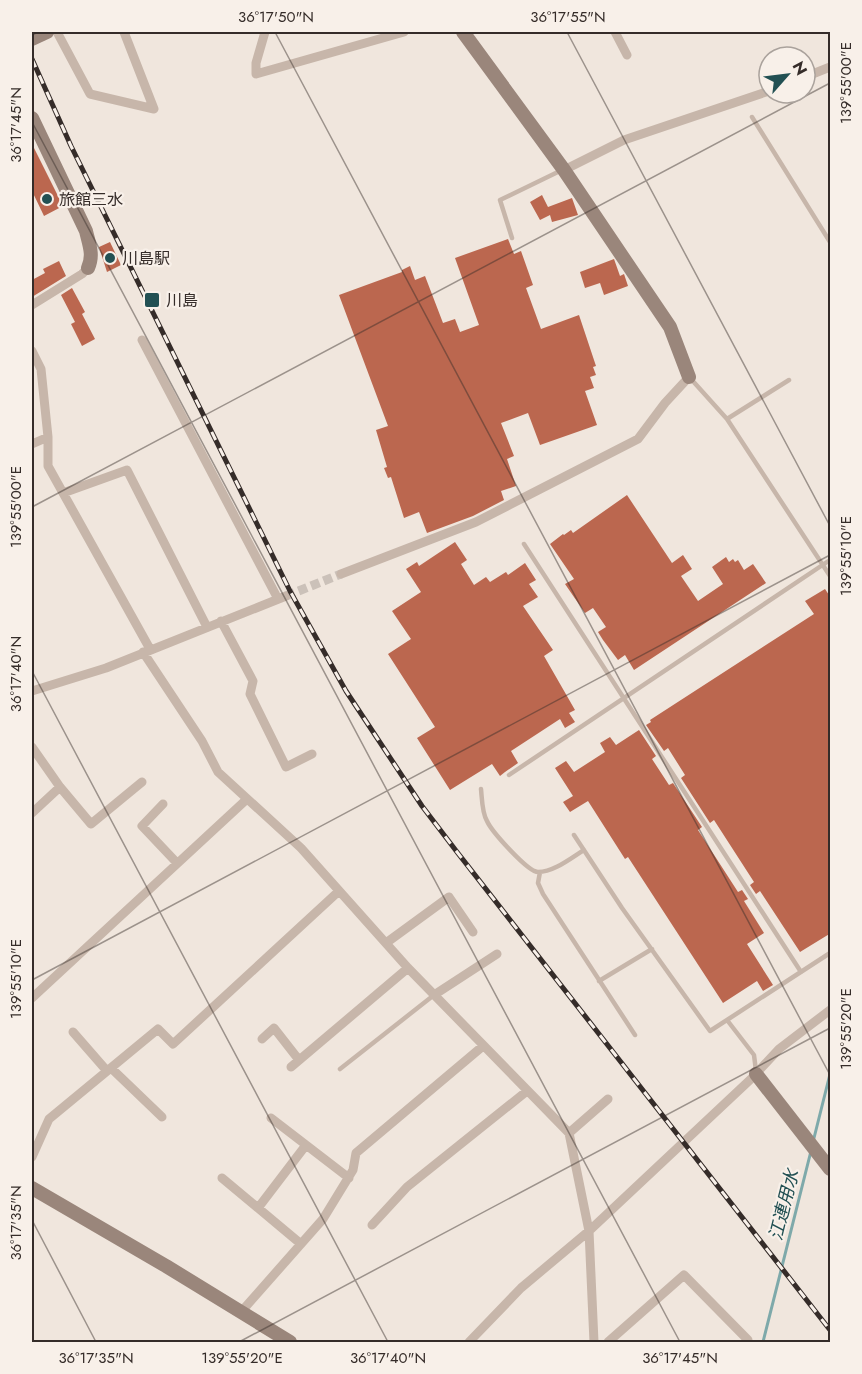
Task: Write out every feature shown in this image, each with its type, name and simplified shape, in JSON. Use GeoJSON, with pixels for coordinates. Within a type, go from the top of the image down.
{"type":"FeatureCollection","features":[{"type":"Feature","properties":{"kind":"street"},"geometry":{"type":"LineString","coordinates":[[32,39],[47,32]]}},
{"type":"Feature","properties":{"kind":"street"},"geometry":{"type":"LineString","coordinates":[[57,32],[90,94],[154,109],[124,32]]}},
{"type":"Feature","properties":{"kind":"street"},"geometry":{"type":"LineString","coordinates":[[265,32],[256,63],[256,74],[404,32]]}},
{"type":"Feature","properties":{"kind":"street"},"geometry":{"type":"LineString","coordinates":[[341,574],[476,522],[638,439],[665,403],[689,377],[670,327],[564,170],[463,32]]}},
{"type":"Feature","properties":{"kind":"street"},"geometry":{"type":"LineString","coordinates":[[615,32],[627,55]]}},
{"type":"Feature","properties":{"kind":"street"},"geometry":{"type":"LineString","coordinates":[[564,170],[624,140],[757,95]]}},
{"type":"Feature","properties":{"kind":"street"},"geometry":{"type":"LineString","coordinates":[[32,118],[86,231],[92,260],[82,274],[32,305]]}},
{"type":"Feature","properties":{"kind":"street"},"geometry":{"type":"LineString","coordinates":[[32,691],[106,668],[282,597],[142,340]]}},
{"type":"Feature","properties":{"kind":"street"},"geometry":{"type":"LineString","coordinates":[[32,351],[40,369],[48,437],[48,466],[147,651],[202,741],[218,772],[301,848],[408,968],[569,1133],[589,1231],[594,1342]]}},
{"type":"Feature","properties":{"kind":"street"},"geometry":{"type":"LineString","coordinates":[[32,444],[48,437]]}},
{"type":"Feature","properties":{"kind":"street"},"geometry":{"type":"LineString","coordinates":[[63,492],[127,470],[207,627]]}},
{"type":"Feature","properties":{"kind":"street"},"geometry":{"type":"LineString","coordinates":[[221,621],[253,681],[250,694],[286,767],[312,754]]}},
{"type":"Feature","properties":{"kind":"street"},"geometry":{"type":"LineString","coordinates":[[32,747],[60,787],[92,824],[142,782]]}},
{"type":"Feature","properties":{"kind":"street"},"geometry":{"type":"LineString","coordinates":[[32,813],[60,787]]}},
{"type":"Feature","properties":{"kind":"street"},"geometry":{"type":"LineString","coordinates":[[32,998],[247,800]]}},
{"type":"Feature","properties":{"kind":"street"},"geometry":{"type":"LineString","coordinates":[[163,804],[142,826],[177,863]]}},
{"type":"Feature","properties":{"kind":"street"},"geometry":{"type":"LineString","coordinates":[[32,1157],[49,1119],[158,1029],[173,1044],[339,891]]}},
{"type":"Feature","properties":{"kind":"street"},"geometry":{"type":"LineString","coordinates":[[386,943],[449,897],[473,932]]}},
{"type":"Feature","properties":{"kind":"street"},"geometry":{"type":"LineString","coordinates":[[434,995],[497,954]]}},
{"type":"Feature","properties":{"kind":"street"},"geometry":{"type":"LineString","coordinates":[[291,1067],[408,968]]}},
{"type":"Feature","properties":{"kind":"street"},"geometry":{"type":"LineString","coordinates":[[469,1342],[521,1288],[589,1231],[756,1074],[779,1049],[831,1010]]}},
{"type":"Feature","properties":{"kind":"street"},"geometry":{"type":"LineString","coordinates":[[262,1039],[274,1028],[299,1060]]}},
{"type":"Feature","properties":{"kind":"street"},"geometry":{"type":"LineString","coordinates":[[73,1032],[109,1069],[162,1117]]}},
{"type":"Feature","properties":{"kind":"street"},"geometry":{"type":"LineString","coordinates":[[241,1312],[323,1219],[349,1178],[356,1154],[483,1046]]}},
{"type":"Feature","properties":{"kind":"street"},"geometry":{"type":"LineString","coordinates":[[756,1074],[831,1169]]}},
{"type":"Feature","properties":{"kind":"street"},"geometry":{"type":"LineString","coordinates":[[372,1225],[407,1187],[527,1091]]}},
{"type":"Feature","properties":{"kind":"street"},"geometry":{"type":"LineString","coordinates":[[569,1133],[608,1099]]}},
{"type":"Feature","properties":{"kind":"street"},"geometry":{"type":"LineString","coordinates":[[271,1118],[349,1178]]}},
{"type":"Feature","properties":{"kind":"street"},"geometry":{"type":"LineString","coordinates":[[258,1208],[306,1145]]}},
{"type":"Feature","properties":{"kind":"street"},"geometry":{"type":"LineString","coordinates":[[222,1178],[301,1244]]}},
{"type":"Feature","properties":{"kind":"street"},"geometry":{"type":"LineString","coordinates":[[32,1188],[290,1342]]}},
{"type":"Feature","properties":{"kind":"street"},"geometry":{"type":"LineString","coordinates":[[608,1342],[684,1275],[748,1342]]}},
{"type":"Feature","properties":{"kind":"lane"},"geometry":{"type":"LineString","coordinates":[[752,117],[831,242]]}},
{"type":"Feature","properties":{"kind":"lane"},"geometry":{"type":"LineString","coordinates":[[512,238],[501,200],[564,170]]}},
{"type":"Feature","properties":{"kind":"lane"},"geometry":{"type":"LineString","coordinates":[[689,377],[727,419],[831,576]]}},
{"type":"Feature","properties":{"kind":"lane"},"geometry":{"type":"LineString","coordinates":[[727,419],[789,380]]}},
{"type":"Feature","properties":{"kind":"lane"},"geometry":{"type":"LineString","coordinates":[[524,544],[801,972]]}},
{"type":"Feature","properties":{"kind":"lane"},"geometry":{"type":"LineString","coordinates":[[509,775],[831,560]]}},
{"type":"Feature","properties":{"kind":"lane"},"geometry":{"type":"LineString","coordinates":[[481,789],[486,820],[523,864],[532,871],[540,872],[551,869],[584,850]]}},
{"type":"Feature","properties":{"kind":"lane"},"geometry":{"type":"LineString","coordinates":[[574,835],[710,1031],[831,953]]}},
{"type":"Feature","properties":{"kind":"lane"},"geometry":{"type":"LineString","coordinates":[[540,872],[538,883],[543,894],[634,1035]]}},
{"type":"Feature","properties":{"kind":"lane"},"geometry":{"type":"LineString","coordinates":[[599,981],[652,949]]}},
{"type":"Feature","properties":{"kind":"lane"},"geometry":{"type":"LineString","coordinates":[[340,1069],[434,995]]}},
{"type":"Feature","properties":{"kind":"lane"},"geometry":{"type":"LineString","coordinates":[[727,1020],[754,1055],[756,1074]]}},
{"type":"Feature","properties":{"kind":"building","name":"旅館三水"},"geometry":{"type":"Polygon","coordinates":[[[32,144],[63,206],[44,216],[32,191],[32,144]]]}},
{"type":"Feature","properties":{"kind":"building"},"geometry":{"type":"Polygon","coordinates":[[[542,195],[548,207],[572,198],[578,215],[552,222],[550,215],[540,220],[530,202],[542,195]]]}},
{"type":"Feature","properties":{"kind":"building"},"geometry":{"type":"Polygon","coordinates":[[[508,239],[514,254],[521,251],[533,285],[526,288],[541,329],[579,315],[596,366],[593,367],[596,375],[590,377],[594,388],[585,391],[597,425],[540,445],[528,413],[501,423],[514,456],[507,459],[516,486],[501,491],[504,500],[473,516],[427,533],[419,512],[404,518],[391,477],[388,478],[384,468],[387,467],[376,430],[388,426],[339,295],[402,272],[410,266],[415,280],[425,276],[443,323],[455,319],[460,332],[479,325],[455,258],[508,239]]]}},
{"type":"Feature","properties":{"kind":"building","name":"川島駅"},"geometry":{"type":"Polygon","coordinates":[[[110,242],[121,265],[107,272],[99,247],[110,242]]]}},
{"type":"Feature","properties":{"kind":"building"},"geometry":{"type":"Polygon","coordinates":[[[614,259],[620,276],[624,274],[628,286],[604,295],[600,283],[585,288],[580,272],[614,259]]]}},
{"type":"Feature","properties":{"kind":"building"},"geometry":{"type":"Polygon","coordinates":[[[59,261],[66,276],[32,297],[32,280],[45,273],[43,269],[59,261]]]}},
{"type":"Feature","properties":{"kind":"building"},"geometry":{"type":"Polygon","coordinates":[[[72,288],[85,312],[82,314],[95,339],[82,346],[71,324],[75,322],[61,295],[72,288]]]}},
{"type":"Feature","properties":{"kind":"building"},"geometry":{"type":"Polygon","coordinates":[[[627,495],[672,563],[683,555],[692,569],[681,576],[698,601],[723,584],[712,567],[726,557],[729,562],[733,559],[735,562],[738,560],[744,570],[753,564],[766,583],[634,670],[625,655],[618,660],[603,640],[598,632],[606,627],[593,608],[585,613],[565,584],[574,579],[550,544],[571,530],[573,533],[627,495]]]}},
{"type":"Feature","properties":{"kind":"building"},"geometry":{"type":"Polygon","coordinates":[[[455,542],[467,560],[461,564],[474,585],[486,577],[490,582],[506,572],[508,575],[525,563],[536,580],[529,584],[538,597],[523,606],[553,650],[544,656],[575,710],[569,713],[575,722],[565,728],[560,719],[511,751],[518,763],[500,776],[492,764],[450,790],[417,738],[435,727],[388,654],[411,639],[392,611],[421,592],[406,569],[417,562],[419,566],[455,542]]]}},
{"type":"Feature","properties":{"kind":"building"},"geometry":{"type":"Polygon","coordinates":[[[825,589],[831,598],[831,933],[800,952],[760,891],[756,894],[750,885],[754,882],[714,820],[710,823],[681,778],[685,775],[668,748],[664,751],[646,725],[651,722],[650,720],[814,614],[805,601],[825,589]]]}},
{"type":"Feature","properties":{"kind":"building"},"geometry":{"type":"Polygon","coordinates":[[[639,730],[656,756],[652,759],[669,785],[673,783],[702,827],[698,830],[738,892],[742,890],[748,899],[744,901],[764,933],[747,944],[773,985],[763,991],[757,981],[723,1003],[628,857],[625,859],[588,801],[570,812],[563,802],[573,796],[555,768],[566,761],[574,772],[605,752],[600,743],[610,737],[616,745],[639,730]]]}},
{"type":"Feature","properties":{"kind":"waterway","name":"江連用水"},"geometry":{"type":"LineString","coordinates":[[813,1142],[830,1074]]}},
{"type":"Feature","properties":{"kind":"waterway","name":"江連用水"},"geometry":{"type":"LineString","coordinates":[[763,1342],[811,1151]]}},
{"type":"Feature","properties":{"kind":"tunnel"},"geometry":{"type":"LineString","coordinates":[[286,596],[341,574]]}},
{"type":"Feature","properties":{"kind":"railway"},"geometry":{"type":"LineString","coordinates":[[32,59],[71,146],[290,591],[346,691],[422,806],[830,1330]]}},
{"type":"Feature","properties":{"kind":"place","name":"旅館三水"},"geometry":{"type":"Point","coordinates":[47,199]}},
{"type":"Feature","properties":{"kind":"place","name":"川島駅"},"geometry":{"type":"Point","coordinates":[110,258]}},
{"type":"Feature","properties":{"kind":"place","name":"川島"},"geometry":{"type":"Point","coordinates":[152,300]}}]}
